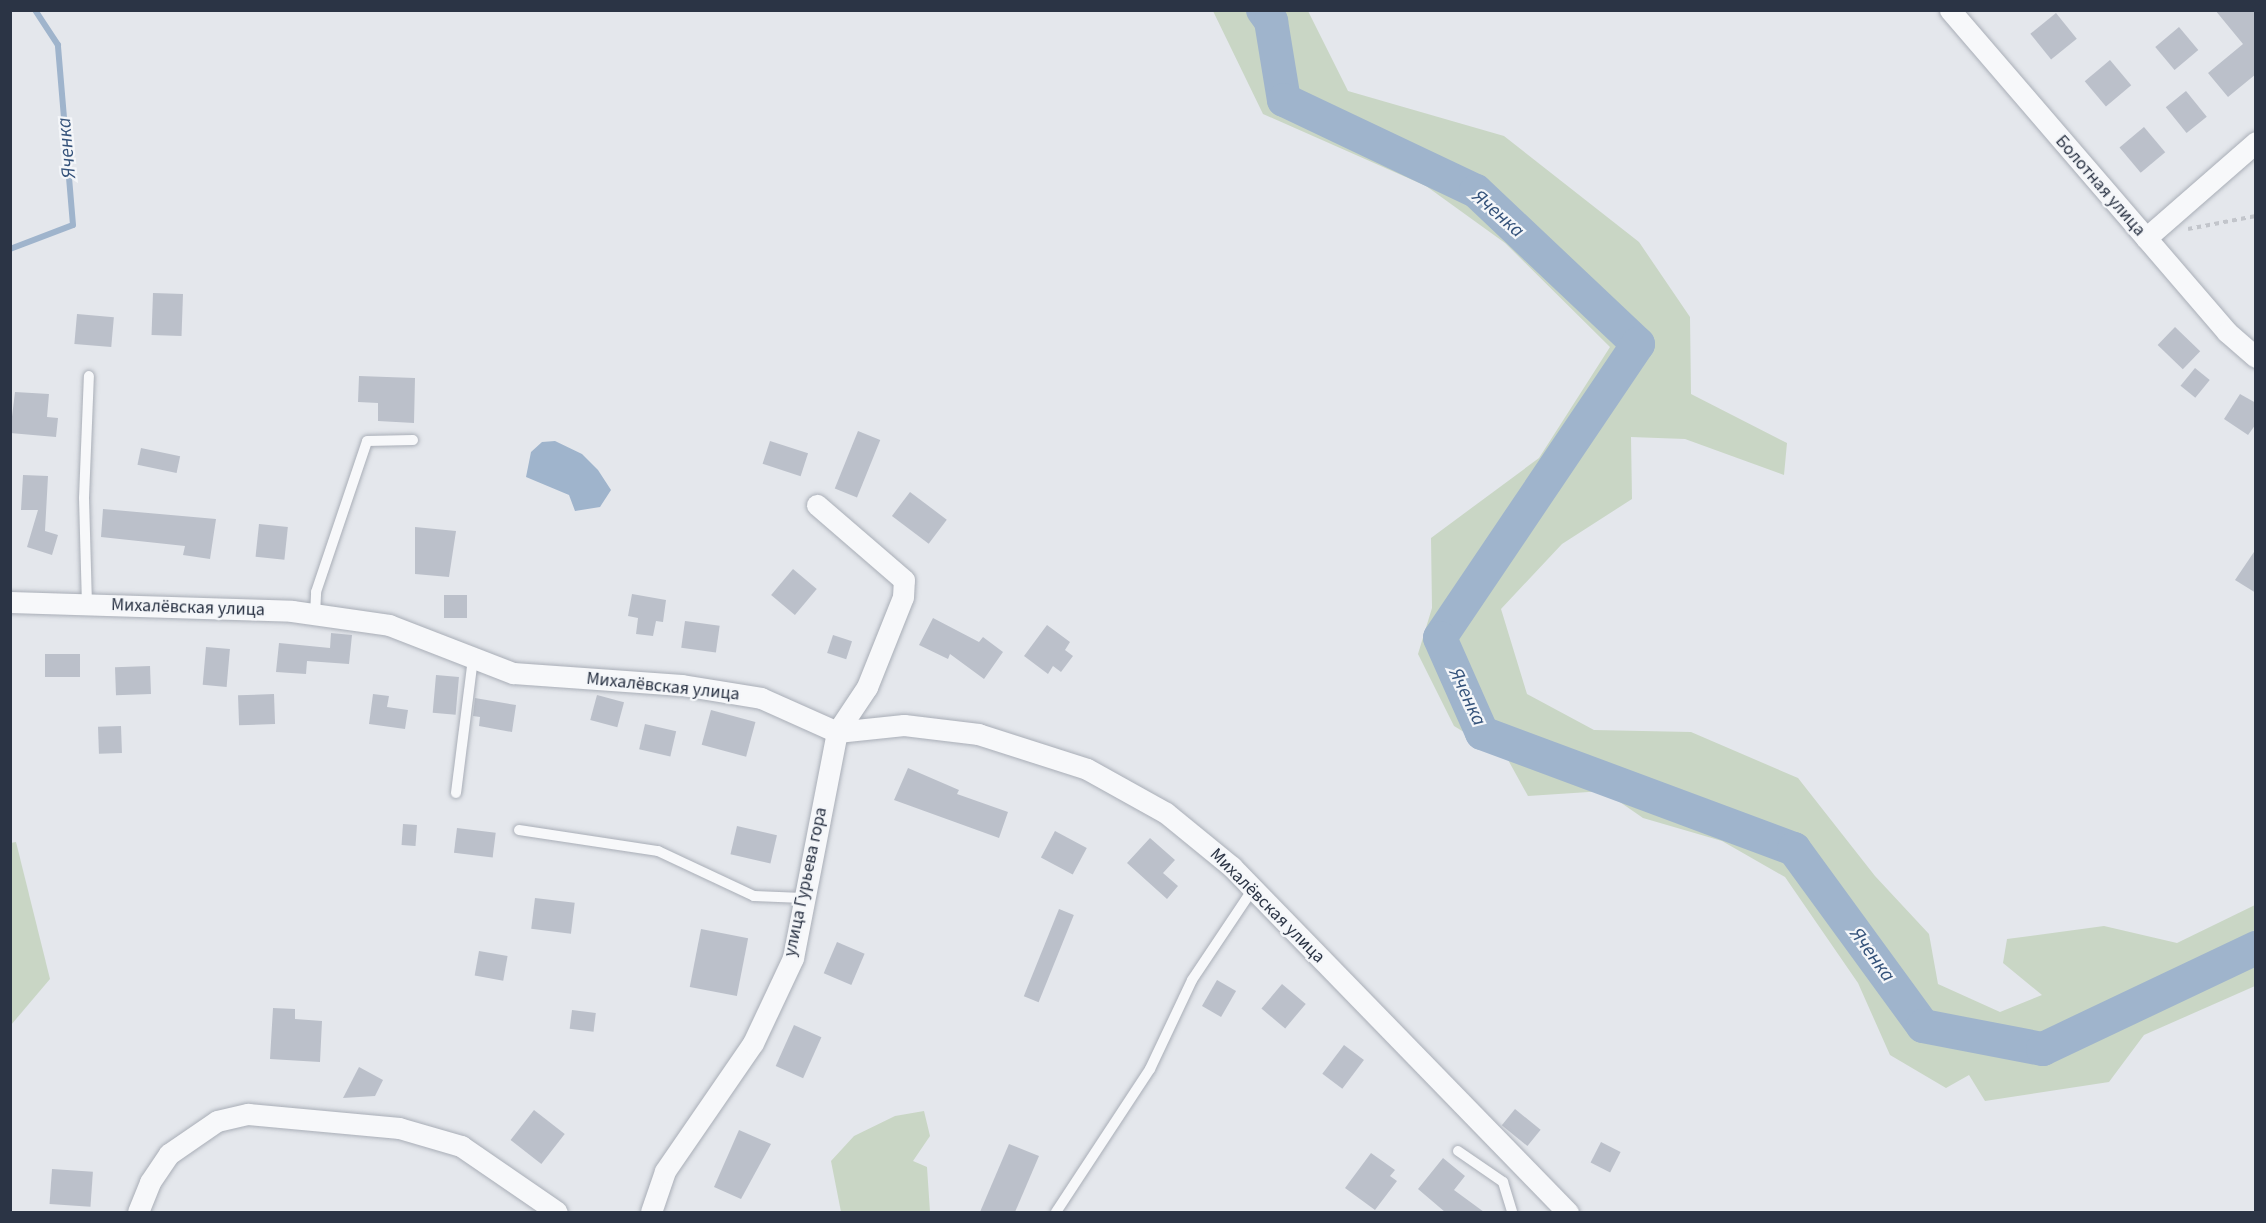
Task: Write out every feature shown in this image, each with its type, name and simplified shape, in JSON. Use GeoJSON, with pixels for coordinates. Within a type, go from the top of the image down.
{"type":"FeatureCollection","features":[{"type":"Feature","properties":{"kind":"street","name":"Болотная улица"},"geometry":{"type":"LineString","coordinates":[[1950,10],[2227,332],[2256,357]]}},
{"type":"Feature","properties":{"kind":"street"},"geometry":{"type":"LineString","coordinates":[[2146,238],[2256,142]]}},
{"type":"Feature","properties":{"kind":"street"},"geometry":{"type":"LineString","coordinates":[[817,505],[904,580],[903,597],[867,687],[837,732]]}},
{"type":"Feature","properties":{"kind":"street","name":"Михалёвская улица"},"geometry":{"type":"LineString","coordinates":[[10,602],[315,614],[389,625],[513,673],[682,686],[761,698],[837,732],[904,725],[978,734],[1087,769],[1166,813],[1253,889],[1568,1212]]}},
{"type":"Feature","properties":{"kind":"street","name":"улица Гурьева гора"},"geometry":{"type":"LineString","coordinates":[[651,1212],[665,1171],[753,1043],[793,958],[837,732]]}},
{"type":"Feature","properties":{"kind":"street"},"geometry":{"type":"LineString","coordinates":[[138,1212],[150,1182],[169,1154],[218,1121],[248,1114],[399,1128],[461,1146],[557,1212]]}},
{"type":"Feature","properties":{"kind":"lane"},"geometry":{"type":"LineString","coordinates":[[87,605],[84,498],[89,376]]}},
{"type":"Feature","properties":{"kind":"lane"},"geometry":{"type":"LineString","coordinates":[[315,614],[316,592],[367,441],[413,440]]}},
{"type":"Feature","properties":{"kind":"lane"},"geometry":{"type":"LineString","coordinates":[[456,793],[473,658]]}},
{"type":"Feature","properties":{"kind":"lane"},"geometry":{"type":"LineString","coordinates":[[519,830],[658,851],[754,896],[803,898]]}},
{"type":"Feature","properties":{"kind":"lane"},"geometry":{"type":"LineString","coordinates":[[1056,1212],[1150,1069],[1192,980],[1253,889]]}},
{"type":"Feature","properties":{"kind":"lane"},"geometry":{"type":"LineString","coordinates":[[1458,1151],[1503,1182],[1512,1212]]}},
{"type":"Feature","properties":{"kind":"path"},"geometry":{"type":"LineString","coordinates":[[2178,231],[2256,216]]}},
{"type":"Feature","properties":{"kind":"green space"},"geometry":{"type":"Polygon","coordinates":[[[1213,11],[1308,11],[1348,91],[1504,136],[1639,242],[1690,317],[1691,394],[1787,443],[1784,475],[1685,439],[1631,437],[1632,499],[1562,544],[1501,609],[1527,694],[1594,730],[1691,732],[1798,778],[1875,876],[1929,934],[1938,984],[2000,1012],[2042,995],[2003,963],[2007,939],[2104,926],[2177,943],[2255,905],[2255,986],[2144,1035],[2109,1082],[1985,1101],[1969,1075],[1946,1088],[1890,1055],[1858,983],[1785,877],[1722,841],[1643,818],[1604,791],[1528,796],[1507,758],[1454,726],[1418,654],[1432,608],[1431,538],[1539,458],[1610,347],[1505,243],[1426,186],[1263,114],[1213,11]]]}},
{"type":"Feature","properties":{"kind":"green space"},"geometry":{"type":"Polygon","coordinates":[[[16,842],[50,979],[11,1025],[10,843],[16,842]]]}},
{"type":"Feature","properties":{"kind":"green space"},"geometry":{"type":"Polygon","coordinates":[[[924,1111],[930,1136],[913,1161],[927,1167],[930,1212],[841,1212],[831,1161],[854,1136],[895,1116],[924,1111]]]}},
{"type":"Feature","properties":{"kind":"water"},"geometry":{"type":"Polygon","coordinates":[[[555,441],[582,454],[598,470],[611,490],[600,507],[575,511],[569,495],[526,477],[531,452],[542,442],[555,441]]]}},
{"type":"Feature","properties":{"kind":"building"},"geometry":{"type":"Polygon","coordinates":[[[2215,10],[2256,10],[2256,74],[2228,97],[2208,73],[2243,44],[2215,10]]]}},
{"type":"Feature","properties":{"kind":"building"},"geometry":{"type":"Polygon","coordinates":[[[2056,13],[2077,39],[2051,59],[2030,34],[2056,13]]]}},
{"type":"Feature","properties":{"kind":"building"},"geometry":{"type":"Polygon","coordinates":[[[2179,27],[2198,50],[2175,70],[2155,47],[2179,27]]]}},
{"type":"Feature","properties":{"kind":"building"},"geometry":{"type":"Polygon","coordinates":[[[2110,60],[2131,85],[2106,106],[2085,81],[2110,60]]]}},
{"type":"Feature","properties":{"kind":"building"},"geometry":{"type":"Polygon","coordinates":[[[2186,91],[2207,117],[2187,133],[2166,107],[2186,91]]]}},
{"type":"Feature","properties":{"kind":"building"},"geometry":{"type":"Polygon","coordinates":[[[2144,127],[2165,152],[2141,173],[2119,148],[2144,127]]]}},
{"type":"Feature","properties":{"kind":"building"},"geometry":{"type":"Polygon","coordinates":[[[153,293],[183,294],[182,336],[152,335],[153,293]]]}},
{"type":"Feature","properties":{"kind":"building"},"geometry":{"type":"Polygon","coordinates":[[[77,314],[114,317],[111,347],[74,344],[77,314]]]}},
{"type":"Feature","properties":{"kind":"building"},"geometry":{"type":"Polygon","coordinates":[[[2175,327],[2200,351],[2183,369],[2158,345],[2175,327]]]}},
{"type":"Feature","properties":{"kind":"building"},"geometry":{"type":"Polygon","coordinates":[[[2195,368],[2210,380],[2195,398],[2181,386],[2195,368]]]}},
{"type":"Feature","properties":{"kind":"building"},"geometry":{"type":"Polygon","coordinates":[[[359,376],[415,378],[414,423],[378,421],[378,403],[358,402],[359,376]]]}},
{"type":"Feature","properties":{"kind":"building"},"geometry":{"type":"Polygon","coordinates":[[[15,392],[49,394],[47,417],[58,418],[56,437],[10,433],[15,392]]]}},
{"type":"Feature","properties":{"kind":"building"},"geometry":{"type":"Polygon","coordinates":[[[2240,394],[2256,403],[2256,424],[2248,435],[2224,419],[2240,394]]]}},
{"type":"Feature","properties":{"kind":"building"},"geometry":{"type":"Polygon","coordinates":[[[858,431],[880,440],[857,497],[835,488],[858,431]]]}},
{"type":"Feature","properties":{"kind":"building"},"geometry":{"type":"Polygon","coordinates":[[[770,441],[808,453],[801,476],[763,464],[770,441]]]}},
{"type":"Feature","properties":{"kind":"building"},"geometry":{"type":"Polygon","coordinates":[[[141,448],[180,456],[177,473],[137,465],[141,448]]]}},
{"type":"Feature","properties":{"kind":"building"},"geometry":{"type":"Polygon","coordinates":[[[23,475],[48,476],[45,531],[58,535],[52,555],[27,547],[38,510],[21,510],[23,475]]]}},
{"type":"Feature","properties":{"kind":"building"},"geometry":{"type":"Polygon","coordinates":[[[910,492],[947,520],[929,544],[892,516],[910,492]]]}},
{"type":"Feature","properties":{"kind":"building"},"geometry":{"type":"Polygon","coordinates":[[[103,509],[216,519],[210,559],[183,555],[185,546],[101,537],[103,509]]]}},
{"type":"Feature","properties":{"kind":"building"},"geometry":{"type":"Polygon","coordinates":[[[259,524],[288,527],[284,560],[256,557],[259,524]]]}},
{"type":"Feature","properties":{"kind":"building"},"geometry":{"type":"Polygon","coordinates":[[[415,527],[456,531],[449,577],[415,574],[415,527]]]}},
{"type":"Feature","properties":{"kind":"building"},"geometry":{"type":"Polygon","coordinates":[[[2256,549],[2256,593],[2235,580],[2256,549]]]}},
{"type":"Feature","properties":{"kind":"building"},"geometry":{"type":"Polygon","coordinates":[[[793,569],[817,589],[795,615],[771,595],[793,569]]]}},
{"type":"Feature","properties":{"kind":"building"},"geometry":{"type":"Polygon","coordinates":[[[632,594],[666,600],[663,622],[656,621],[653,636],[636,634],[638,618],[628,616],[632,594]]]}},
{"type":"Feature","properties":{"kind":"building"},"geometry":{"type":"Polygon","coordinates":[[[444,595],[467,595],[467,618],[444,618],[444,595]]]}},
{"type":"Feature","properties":{"kind":"building"},"geometry":{"type":"Polygon","coordinates":[[[933,618],[979,642],[983,637],[1003,652],[984,679],[950,654],[948,659],[919,645],[933,618]]]}},
{"type":"Feature","properties":{"kind":"building"},"geometry":{"type":"Polygon","coordinates":[[[685,621],[720,626],[716,653],[681,648],[685,621]]]}},
{"type":"Feature","properties":{"kind":"building"},"geometry":{"type":"Polygon","coordinates":[[[1047,625],[1070,642],[1065,650],[1073,656],[1061,672],[1053,666],[1048,674],[1024,656],[1047,625]]]}},
{"type":"Feature","properties":{"kind":"building"},"geometry":{"type":"Polygon","coordinates":[[[331,633],[352,635],[349,664],[307,661],[306,674],[276,672],[279,643],[330,648],[331,633]]]}},
{"type":"Feature","properties":{"kind":"building"},"geometry":{"type":"Polygon","coordinates":[[[833,635],[852,641],[846,659],[827,653],[833,635]]]}},
{"type":"Feature","properties":{"kind":"building"},"geometry":{"type":"Polygon","coordinates":[[[206,647],[230,649],[227,687],[203,685],[206,647]]]}},
{"type":"Feature","properties":{"kind":"building"},"geometry":{"type":"Polygon","coordinates":[[[45,654],[80,654],[80,677],[45,677],[45,654]]]}},
{"type":"Feature","properties":{"kind":"building"},"geometry":{"type":"Polygon","coordinates":[[[150,666],[151,694],[116,695],[115,667],[150,666]]]}},
{"type":"Feature","properties":{"kind":"building"},"geometry":{"type":"Polygon","coordinates":[[[436,675],[459,677],[456,715],[433,713],[436,675]]]}},
{"type":"Feature","properties":{"kind":"building"},"geometry":{"type":"Polygon","coordinates":[[[274,694],[275,724],[239,725],[238,695],[274,694]]]}},
{"type":"Feature","properties":{"kind":"building"},"geometry":{"type":"Polygon","coordinates":[[[373,694],[389,696],[387,707],[408,710],[405,729],[369,724],[373,694]]]}},
{"type":"Feature","properties":{"kind":"building"},"geometry":{"type":"Polygon","coordinates":[[[597,695],[624,702],[617,727],[590,720],[597,695]]]}},
{"type":"Feature","properties":{"kind":"building"},"geometry":{"type":"Polygon","coordinates":[[[475,698],[516,705],[512,732],[479,726],[480,717],[473,716],[475,698]]]}},
{"type":"Feature","properties":{"kind":"building"},"geometry":{"type":"Polygon","coordinates":[[[711,710],[755,722],[746,757],[702,745],[711,710]]]}},
{"type":"Feature","properties":{"kind":"building"},"geometry":{"type":"Polygon","coordinates":[[[645,724],[676,731],[670,757],[639,749],[645,724]]]}},
{"type":"Feature","properties":{"kind":"building"},"geometry":{"type":"Polygon","coordinates":[[[121,726],[122,753],[99,754],[98,727],[121,726]]]}},
{"type":"Feature","properties":{"kind":"building"},"geometry":{"type":"Polygon","coordinates":[[[908,768],[959,790],[957,794],[1008,812],[999,838],[894,800],[908,768]]]}},
{"type":"Feature","properties":{"kind":"building"},"geometry":{"type":"Polygon","coordinates":[[[403,824],[417,825],[416,846],[402,845],[403,824]]]}},
{"type":"Feature","properties":{"kind":"building"},"geometry":{"type":"Polygon","coordinates":[[[737,826],[777,835],[770,863],[730,854],[737,826]]]}},
{"type":"Feature","properties":{"kind":"building"},"geometry":{"type":"Polygon","coordinates":[[[457,828],[496,833],[493,858],[454,853],[457,828]]]}},
{"type":"Feature","properties":{"kind":"building"},"geometry":{"type":"Polygon","coordinates":[[[1055,831],[1087,848],[1073,874],[1041,857],[1055,831]]]}},
{"type":"Feature","properties":{"kind":"building"},"geometry":{"type":"Polygon","coordinates":[[[1150,838],[1175,860],[1163,873],[1178,886],[1167,899],[1127,863],[1150,838]]]}},
{"type":"Feature","properties":{"kind":"building"},"geometry":{"type":"Polygon","coordinates":[[[535,898],[575,903],[571,934],[531,929],[535,898]]]}},
{"type":"Feature","properties":{"kind":"building"},"geometry":{"type":"Polygon","coordinates":[[[1059,909],[1074,915],[1039,1002],[1024,996],[1059,909]]]}},
{"type":"Feature","properties":{"kind":"building"},"geometry":{"type":"Polygon","coordinates":[[[701,929],[748,938],[737,996],[690,987],[701,929]]]}},
{"type":"Feature","properties":{"kind":"building"},"geometry":{"type":"Polygon","coordinates":[[[837,942],[865,954],[851,985],[824,973],[837,942]]]}},
{"type":"Feature","properties":{"kind":"building"},"geometry":{"type":"Polygon","coordinates":[[[479,951],[508,956],[503,981],[475,976],[479,951]]]}},
{"type":"Feature","properties":{"kind":"building"},"geometry":{"type":"Polygon","coordinates":[[[1217,980],[1236,991],[1221,1017],[1202,1006],[1217,980]]]}},
{"type":"Feature","properties":{"kind":"building"},"geometry":{"type":"Polygon","coordinates":[[[1282,984],[1306,1004],[1285,1028],[1261,1009],[1282,984]]]}},
{"type":"Feature","properties":{"kind":"building"},"geometry":{"type":"Polygon","coordinates":[[[273,1008],[295,1009],[295,1019],[322,1021],[320,1062],[270,1059],[273,1008]]]}},
{"type":"Feature","properties":{"kind":"building"},"geometry":{"type":"Polygon","coordinates":[[[572,1010],[596,1013],[594,1032],[570,1029],[572,1010]]]}},
{"type":"Feature","properties":{"kind":"building"},"geometry":{"type":"Polygon","coordinates":[[[794,1025],[821,1037],[803,1078],[776,1066],[794,1025]]]}},
{"type":"Feature","properties":{"kind":"building"},"geometry":{"type":"Polygon","coordinates":[[[1344,1045],[1364,1060],[1342,1089],[1322,1074],[1344,1045]]]}},
{"type":"Feature","properties":{"kind":"building"},"geometry":{"type":"Polygon","coordinates":[[[359,1067],[383,1080],[375,1096],[343,1098],[359,1067]]]}},
{"type":"Feature","properties":{"kind":"building"},"geometry":{"type":"Polygon","coordinates":[[[1515,1109],[1541,1130],[1527,1146],[1502,1125],[1515,1109]]]}},
{"type":"Feature","properties":{"kind":"building"},"geometry":{"type":"Polygon","coordinates":[[[534,1110],[565,1134],[541,1164],[511,1140],[534,1110]]]}},
{"type":"Feature","properties":{"kind":"building"},"geometry":{"type":"Polygon","coordinates":[[[739,1130],[771,1144],[741,1199],[714,1187],[739,1130]]]}},
{"type":"Feature","properties":{"kind":"building"},"geometry":{"type":"Polygon","coordinates":[[[1601,1142],[1621,1152],[1610,1172],[1591,1162],[1601,1142]]]}},
{"type":"Feature","properties":{"kind":"building"},"geometry":{"type":"Polygon","coordinates":[[[1009,1144],[1039,1156],[1015,1212],[980,1212],[1009,1144]]]}},
{"type":"Feature","properties":{"kind":"building"},"geometry":{"type":"Polygon","coordinates":[[[1371,1153],[1395,1170],[1390,1176],[1397,1181],[1375,1210],[1345,1188],[1371,1153]]]}},
{"type":"Feature","properties":{"kind":"building"},"geometry":{"type":"Polygon","coordinates":[[[1443,1158],[1465,1176],[1454,1190],[1484,1212],[1445,1212],[1418,1189],[1443,1158]]]}},
{"type":"Feature","properties":{"kind":"building"},"geometry":{"type":"Polygon","coordinates":[[[52,1169],[93,1172],[90,1207],[50,1204],[52,1169]]]}},
{"type":"Feature","properties":{"kind":"waterway","name":"Яченка"},"geometry":{"type":"LineString","coordinates":[[10,249],[73,225],[58,45],[35,10]]}},
{"type":"Feature","properties":{"kind":"waterway","name":"Яченка"},"geometry":{"type":"LineString","coordinates":[[1263,10],[1271,21],[1284,100],[1476,191],[1638,344],[1440,638],[1482,733],[1794,849],[1923,1026],[2043,1049],[2256,948]]}}]}
